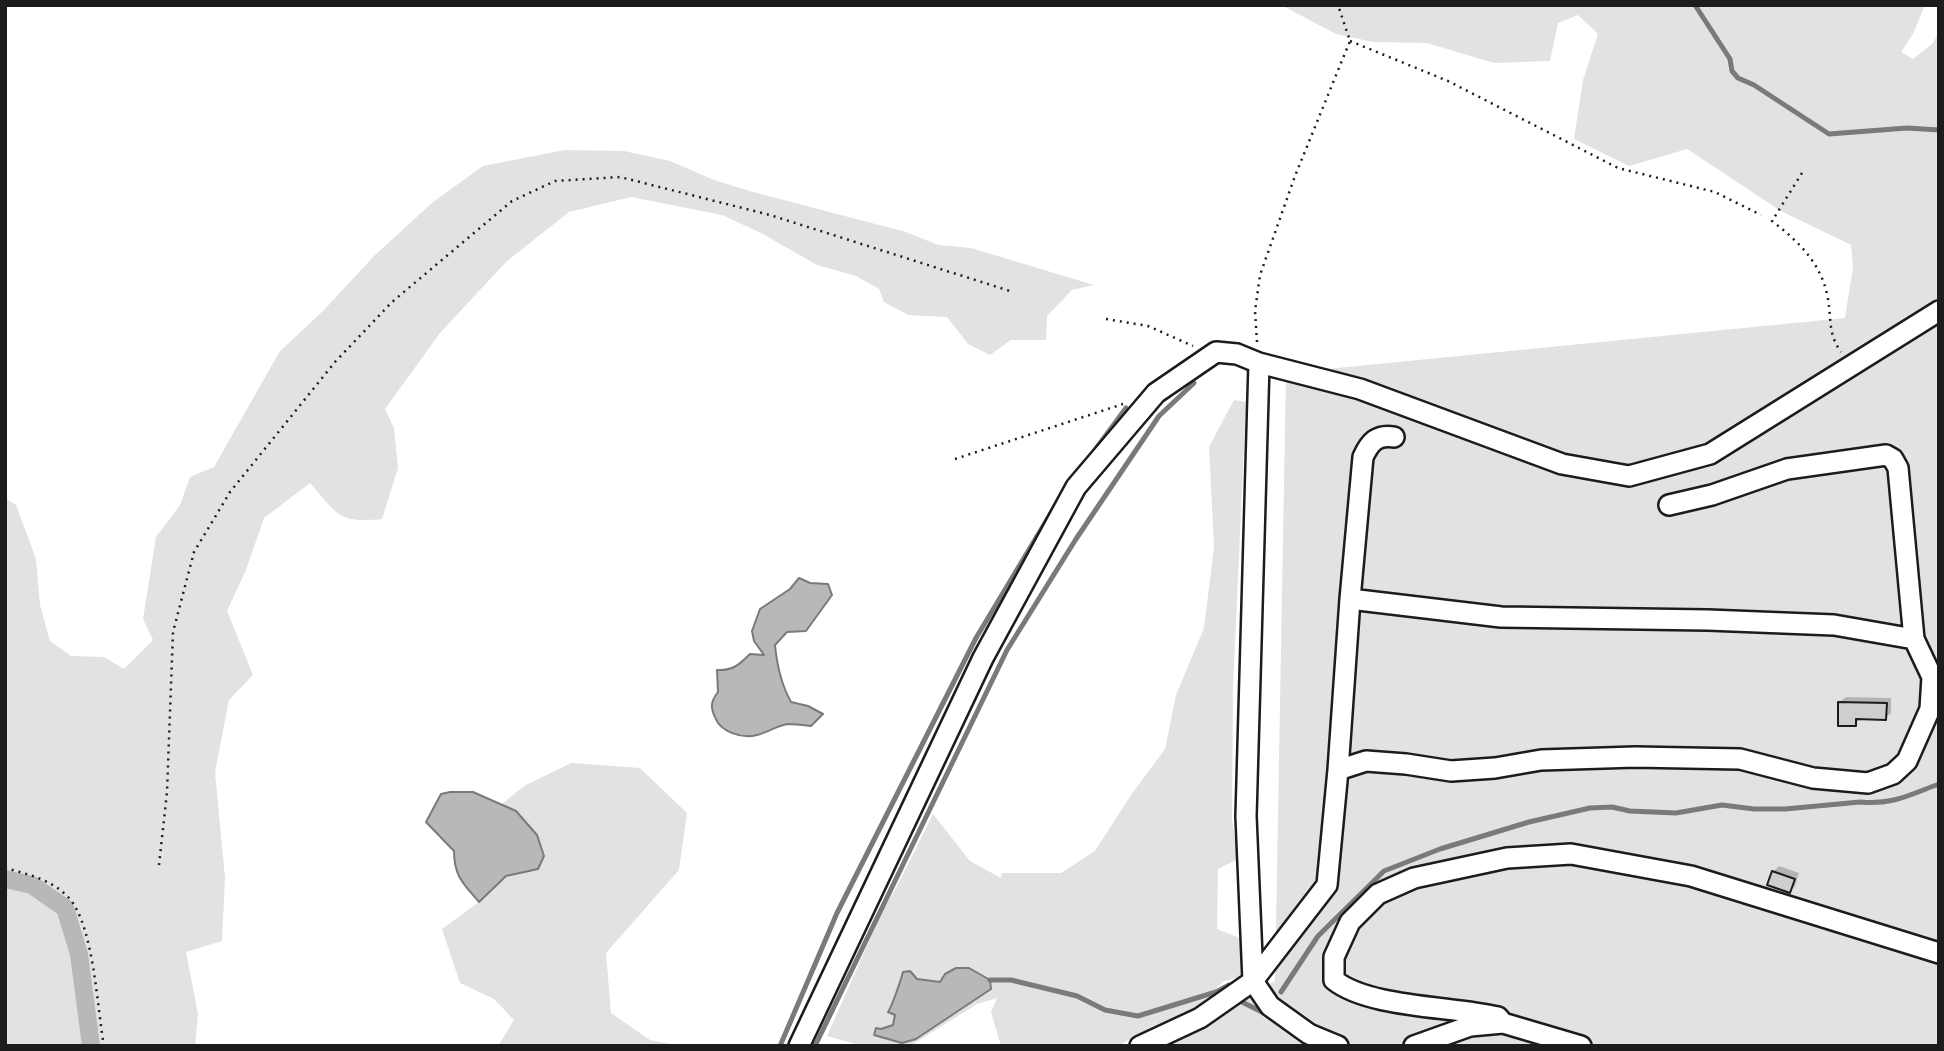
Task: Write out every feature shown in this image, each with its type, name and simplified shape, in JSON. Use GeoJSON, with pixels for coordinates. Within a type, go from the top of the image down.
{"type":"FeatureCollection","features":[{"type":"Feature","properties":{"kind":"street"},"geometry":{"type":"LineString","coordinates":[[799,1046],[983,658],[1076,487],[1156,393],[1216,352],[1237,354],[1259,363],[1360,389],[1562,464],[1629,476],[1710,454],[1939,311]]}},
{"type":"Feature","properties":{"kind":"street"},"geometry":{"type":"LineString","coordinates":[[1259,363],[1246,816],[1253,981],[1270,1006],[1309,1034],[1338,1046]]}},
{"type":"Feature","properties":{"kind":"street"},"geometry":{"type":"LineString","coordinates":[[1140,1046],[1200,1018],[1253,981],[1327,886],[1363,457],[1369,444],[1377,438],[1394,437]]}},
{"type":"Feature","properties":{"kind":"street"},"geometry":{"type":"LineString","coordinates":[[1338,770],[1366,761],[1451,771],[1495,768],[1541,760],[1635,757],[1740,759],[1813,778],[1868,783],[1893,774],[1908,761],[1934,710],[1932,677],[1914,639],[1898,468],[1893,459],[1886,455],[1787,469],[1712,495],[1669,505]]}},
{"type":"Feature","properties":{"kind":"street"},"geometry":{"type":"LineString","coordinates":[[1350,599],[1501,617],[1834,625],[1914,639]]}},
{"type":"Feature","properties":{"kind":"street"},"geometry":{"type":"LineString","coordinates":[[1503,1023],[1498,1017],[1478,1012],[1372,997],[1344,988],[1334,980],[1334,957],[1350,922],[1378,894],[1414,878],[1507,858],[1571,854],[1691,876],[1939,953]]}},
{"type":"Feature","properties":{"kind":"street"},"geometry":{"type":"LineString","coordinates":[[1414,1046],[1470,1026],[1503,1023],[1581,1046]]}},
{"type":"Feature","properties":{"kind":"path"},"geometry":{"type":"LineString","coordinates":[[1259,363],[1255,311],[1260,275],[1295,176],[1350,41],[1338,5]]}},
{"type":"Feature","properties":{"kind":"path"},"geometry":{"type":"LineString","coordinates":[[1350,41],[1448,82],[1618,168],[1715,192],[1761,215]]}},
{"type":"Feature","properties":{"kind":"path"},"geometry":{"type":"LineString","coordinates":[[1802,173],[1772,221],[1794,238],[1812,258],[1827,293],[1832,340],[1851,366]]}},
{"type":"Feature","properties":{"kind":"path"},"geometry":{"type":"LineString","coordinates":[[159,865],[167,792],[173,632],[194,552],[230,492],[335,362],[392,302],[512,201],[555,181],[620,177],[770,215],[1010,291]]}},
{"type":"Feature","properties":{"kind":"path"},"geometry":{"type":"LineString","coordinates":[[1106,319],[1149,326],[1199,348],[1216,352]]}},
{"type":"Feature","properties":{"kind":"path"},"geometry":{"type":"LineString","coordinates":[[955,459],[1156,393]]}},
{"type":"Feature","properties":{"kind":"path"},"geometry":{"type":"LineString","coordinates":[[5,868],[49,882],[69,898],[80,917],[88,947],[104,1046]]}},
{"type":"Feature","properties":{"kind":"shaded area"},"geometry":{"type":"Polygon","coordinates":[[[1281,5],[1925,5],[1913,34],[1901,52],[1913,59],[1932,44],[1939,33],[1939,301],[1927,307],[1939,309],[1939,1046],[1146,1046],[1275,981],[1286,373],[1845,318],[1853,267],[1851,245],[1781,211],[1687,149],[1629,166],[1574,139],[1583,80],[1598,34],[1578,15],[1558,23],[1550,61],[1494,63],[1427,43],[1373,42],[1336,34],[1281,5]]]}},
{"type":"Feature","properties":{"kind":"shaded area"},"geometry":{"type":"Polygon","coordinates":[[[565,150],[624,151],[670,161],[714,180],[753,192],[906,232],[938,245],[971,248],[1094,285],[1072,290],[1047,316],[1046,340],[1011,340],[990,355],[968,344],[947,317],[908,315],[884,302],[879,289],[856,276],[817,265],[763,234],[722,215],[631,197],[569,212],[506,262],[440,333],[385,409],[394,428],[398,468],[382,519],[356,520],[339,514],[310,483],[264,518],[246,570],[227,611],[253,675],[229,700],[215,772],[225,878],[222,941],[186,952],[198,1014],[195,1046],[5,1046],[5,498],[16,505],[36,559],[40,605],[50,641],[71,656],[104,657],[124,669],[153,640],[143,619],[156,537],[180,505],[190,477],[214,467],[280,351],[323,311],[374,256],[433,202],[483,166],[565,150]]]}},
{"type":"Feature","properties":{"kind":"shaded area"},"geometry":{"type":"Polygon","coordinates":[[[1234,400],[1246,402],[1233,687],[1232,819],[1238,859],[1218,869],[1217,929],[1242,939],[1246,976],[1224,981],[1194,1010],[1154,1026],[1118,1046],[1001,1046],[991,1012],[997,998],[977,1004],[910,1046],[863,1046],[827,1036],[882,912],[933,814],[970,861],[1001,878],[1002,873],[1061,873],[1095,851],[1165,749],[1176,695],[1204,628],[1214,547],[1209,447],[1234,400]]]}},
{"type":"Feature","properties":{"kind":"shaded area"},"geometry":{"type":"Polygon","coordinates":[[[799,578],[810,583],[828,584],[832,595],[806,631],[787,632],[775,645],[777,660],[782,682],[791,702],[808,706],[823,714],[811,726],[788,724],[751,736],[732,733],[722,727],[712,710],[718,692],[717,670],[735,666],[750,654],[764,655],[754,641],[752,631],[760,609],[790,589],[799,578]]]}},
{"type":"Feature","properties":{"kind":"shaded area"},"geometry":{"type":"Polygon","coordinates":[[[571,763],[640,768],[687,813],[679,870],[606,953],[611,1013],[650,1040],[681,1046],[498,1046],[514,1020],[494,999],[460,983],[442,929],[479,902],[506,876],[538,869],[538,847],[533,830],[513,810],[502,804],[524,786],[571,763]]]}},
{"type":"Feature","properties":{"kind":"shaded area"},"geometry":{"type":"Polygon","coordinates":[[[473,792],[516,811],[537,835],[544,856],[538,869],[506,876],[479,902],[458,874],[454,851],[426,822],[441,794],[473,792]]]}},
{"type":"Feature","properties":{"kind":"shaded area"},"geometry":{"type":"Polygon","coordinates":[[[956,968],[969,968],[990,980],[991,989],[916,1039],[902,1043],[874,1035],[876,1028],[893,1025],[895,1015],[888,1012],[903,972],[910,971],[917,979],[940,982],[945,974],[956,968]]]}},
{"type":"Feature","properties":{"kind":"building"},"geometry":{"type":"Polygon","coordinates":[[[1838,702],[1887,703],[1886,720],[1856,719],[1856,726],[1838,726],[1838,702]]]}},
{"type":"Feature","properties":{"kind":"building"},"geometry":{"type":"Polygon","coordinates":[[[1772,871],[1795,879],[1790,893],[1767,885],[1772,871]]]}},
{"type":"Feature","properties":{"kind":"waterway"},"geometry":{"type":"LineString","coordinates":[[1695,5],[1730,59],[1732,71],[1738,78],[1754,85],[1829,134],[1907,128],[1939,130]]}},
{"type":"Feature","properties":{"kind":"waterway"},"geometry":{"type":"LineString","coordinates":[[815,1046],[1007,650],[1076,539],[1159,416],[1194,383]]}},
{"type":"Feature","properties":{"kind":"waterway"},"geometry":{"type":"LineString","coordinates":[[1095,450],[1126,408]]}},
{"type":"Feature","properties":{"kind":"waterway"},"geometry":{"type":"LineString","coordinates":[[780,1046],[837,913],[976,638],[1060,498]]}},
{"type":"Feature","properties":{"kind":"waterway"},"geometry":{"type":"LineString","coordinates":[[1281,992],[1318,936],[1384,871],[1440,849],[1529,822],[1590,808],[1612,807],[1630,811],[1676,813],[1722,805],[1785,809],[1892,801],[1939,784]]}},
{"type":"Feature","properties":{"kind":"waterway"},"geometry":{"type":"LineString","coordinates":[[5,879],[32,885],[65,908],[79,954],[91,1046]]}},
{"type":"Feature","properties":{"kind":"waterway"},"geometry":{"type":"LineString","coordinates":[[990,980],[1011,980],[1077,996],[1105,1010],[1138,1016],[1216,992],[1229,985]]}},
{"type":"Feature","properties":{"kind":"waterway"},"geometry":{"type":"LineString","coordinates":[[1240,1001],[1264,1013]]}}]}
